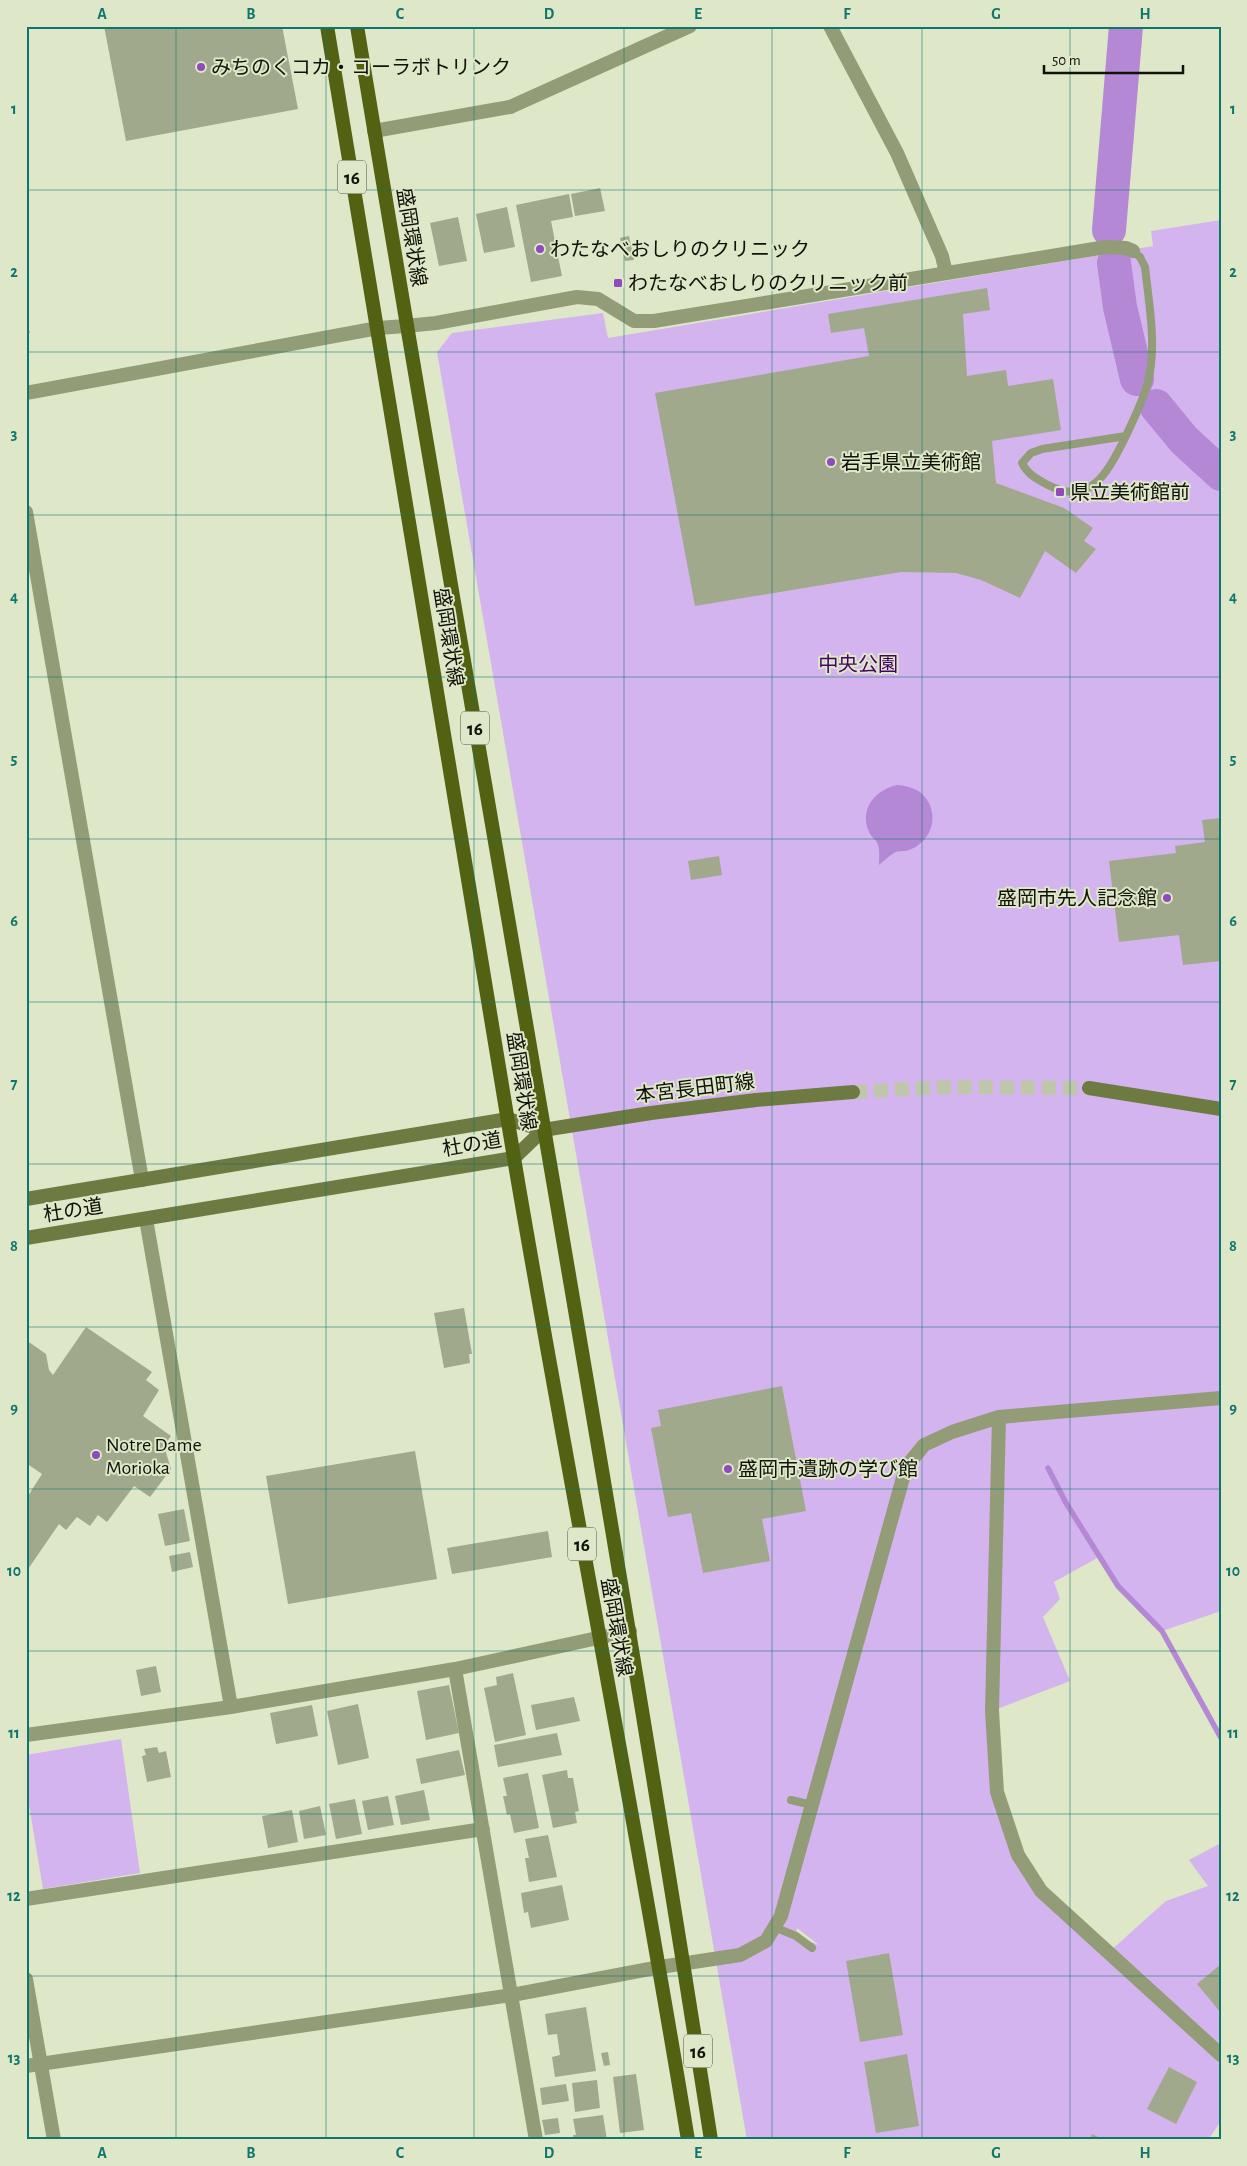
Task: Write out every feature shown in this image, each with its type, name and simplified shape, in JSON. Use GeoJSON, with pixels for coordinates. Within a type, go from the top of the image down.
{"type":"FeatureCollection","features":[{"type":"Feature","properties":{"kind":"main road","name":"盛岡環状線"},"geometry":{"type":"LineString","coordinates":[[327,26],[514,1158],[598,1638],[660,1967],[688,2140]]}},
{"type":"Feature","properties":{"kind":"main road","name":"盛岡環状線"},"geometry":{"type":"LineString","coordinates":[[357,26],[406,326],[630,1631],[711,2140]]}},
{"type":"Feature","properties":{"kind":"main road"},"geometry":{"type":"LineString","coordinates":[[1088,1088],[1221,1109]]}},
{"type":"Feature","properties":{"kind":"main road","name":"本宮長田町線"},"geometry":{"type":"LineString","coordinates":[[543,1130],[651,1113],[756,1100],[853,1092]]}},
{"type":"Feature","properties":{"kind":"main road","name":"杜の道"},"geometry":{"type":"LineString","coordinates":[[26,1199],[508,1119],[543,1130],[514,1158],[146,1220],[26,1238]]}},
{"type":"Feature","properties":{"kind":"street"},"geometry":{"type":"LineString","coordinates":[[374,131],[510,107],[690,26]]}},
{"type":"Feature","properties":{"kind":"street"},"geometry":{"type":"LineString","coordinates":[[830,26],[898,153],[942,256],[946,273]]}},
{"type":"Feature","properties":{"kind":"street"},"geometry":{"type":"LineString","coordinates":[[26,393],[378,328],[436,323],[577,296],[598,299],[634,321],[654,321],[1106,247],[1126,248],[1133,251]]}},
{"type":"Feature","properties":{"kind":"street"},"geometry":{"type":"LineString","coordinates":[[26,512],[142,1180]]}},
{"type":"Feature","properties":{"kind":"street"},"geometry":{"type":"LineString","coordinates":[[146,1220],[231,1707]]}},
{"type":"Feature","properties":{"kind":"street"},"geometry":{"type":"LineString","coordinates":[[26,2066],[512,1995],[660,1967],[740,1955],[766,1941],[781,1916],[906,1467],[924,1444],[952,1432],[999,1417],[1221,1398]]}},
{"type":"Feature","properties":{"kind":"street"},"geometry":{"type":"LineString","coordinates":[[999,1417],[992,1711],[997,1792],[1018,1855],[1041,1890],[1221,2055]]}},
{"type":"Feature","properties":{"kind":"street"},"geometry":{"type":"LineString","coordinates":[[26,1735],[231,1707],[455,1669],[630,1631]]}},
{"type":"Feature","properties":{"kind":"street"},"geometry":{"type":"LineString","coordinates":[[455,1669],[536,2140]]}},
{"type":"Feature","properties":{"kind":"street"},"geometry":{"type":"LineString","coordinates":[[26,1899],[483,1829]]}},
{"type":"Feature","properties":{"kind":"street"},"geometry":{"type":"LineString","coordinates":[[26,1979],[54,2140]]}},
{"type":"Feature","properties":{"kind":"lane"},"geometry":{"type":"LineString","coordinates":[[1126,436],[1042,448],[1031,453],[1022,463],[1031,476],[1060,492],[1085,490],[1099,481],[1110,467],[1126,436],[1141,404],[1148,382],[1152,357],[1152,335],[1145,267],[1140,257],[1133,251]]}},
{"type":"Feature","properties":{"kind":"lane"},"geometry":{"type":"LineString","coordinates":[[791,1800],[812,1805]]}},
{"type":"Feature","properties":{"kind":"lane"},"geometry":{"type":"LineString","coordinates":[[774,1927],[796,1936],[812,1948]]}},
{"type":"Feature","properties":{"kind":"green space","name":"中央公園"},"geometry":{"type":"Polygon","coordinates":[[[1221,220],[1221,1611],[1162,1631],[1118,1586],[1099,1557],[1054,1582],[1060,1599],[1043,1617],[1070,1681],[992,1711],[997,1792],[1041,1891],[1109,1952],[1166,1901],[1208,1886],[1189,1860],[1221,1843],[1221,2121],[1208,2140],[747,2140],[437,352],[452,333],[603,313],[608,338],[1153,246],[1151,231],[1221,220]],[[797,1928],[796,1936],[819,1945],[797,1928]]]}},
{"type":"Feature","properties":{"kind":"green space"},"geometry":{"type":"Polygon","coordinates":[[[121,1739],[140,1873],[43,1889],[26,1787],[26,1755],[121,1739]]]}},
{"type":"Feature","properties":{"kind":"shaded area"},"geometry":{"type":"Polygon","coordinates":[[[897,785],[907,786],[923,795],[932,810],[932,824],[926,837],[916,847],[894,853],[879,865],[878,845],[870,834],[866,824],[866,816],[871,802],[876,796],[882,791],[897,785]]]}},
{"type":"Feature","properties":{"kind":"building","name":"みちのくコカ・コーラボトリンク"},"geometry":{"type":"Polygon","coordinates":[[[104,26],[282,26],[298,109],[126,141],[104,26]]]}},
{"type":"Feature","properties":{"kind":"building"},"geometry":{"type":"Polygon","coordinates":[[[600,188],[605,211],[575,216],[571,194],[600,188]]]}},
{"type":"Feature","properties":{"kind":"building","name":"わたなべおしりのクリニック"},"geometry":{"type":"Polygon","coordinates":[[[569,194],[573,217],[551,221],[562,276],[531,282],[516,205],[569,194]]]}},
{"type":"Feature","properties":{"kind":"building"},"geometry":{"type":"Polygon","coordinates":[[[507,207],[515,247],[484,253],[476,214],[507,207]]]}},
{"type":"Feature","properties":{"kind":"building"},"geometry":{"type":"Polygon","coordinates":[[[458,217],[467,261],[439,266],[430,223],[458,217]]]}},
{"type":"Feature","properties":{"kind":"building"},"geometry":{"type":"Polygon","coordinates":[[[629,236],[634,260],[625,261],[620,238],[629,236]]]}},
{"type":"Feature","properties":{"kind":"building","name":"岩手県立美術館"},"geometry":{"type":"Polygon","coordinates":[[[987,288],[990,310],[963,314],[967,376],[1006,370],[1008,386],[1053,379],[1061,430],[992,441],[996,483],[1064,508],[1093,528],[1084,541],[1096,549],[1076,573],[1045,551],[1020,598],[981,580],[956,573],[901,572],[695,606],[655,393],[869,356],[864,328],[831,333],[828,314],[987,288]]]}},
{"type":"Feature","properties":{"kind":"building"},"geometry":{"type":"Polygon","coordinates":[[[26,321],[30,333],[26,334],[26,321]]]}},
{"type":"Feature","properties":{"kind":"building","name":"盛岡市先人記念館"},"geometry":{"type":"Polygon","coordinates":[[[1221,818],[1221,961],[1183,965],[1179,935],[1119,942],[1109,861],[1176,853],[1175,846],[1205,842],[1202,820],[1221,818]]]}},
{"type":"Feature","properties":{"kind":"building"},"geometry":{"type":"Polygon","coordinates":[[[719,856],[722,875],[691,880],[688,861],[719,856]]]}},
{"type":"Feature","properties":{"kind":"building"},"geometry":{"type":"Polygon","coordinates":[[[464,1308],[472,1354],[469,1354],[470,1363],[444,1368],[434,1313],[464,1308]]]}},
{"type":"Feature","properties":{"kind":"building","name":"Notre Dame Morioka"},"geometry":{"type":"Polygon","coordinates":[[[86,1327],[152,1372],[146,1380],[159,1390],[143,1416],[171,1436],[164,1446],[171,1469],[150,1497],[134,1486],[107,1522],[98,1515],[90,1526],[77,1517],[66,1530],[59,1524],[26,1572],[26,1499],[42,1474],[26,1463],[26,1340],[46,1354],[49,1370],[53,1375],[86,1327]]]}},
{"type":"Feature","properties":{"kind":"building","name":"盛岡市遺跡の学び館"},"geometry":{"type":"Polygon","coordinates":[[[782,1386],[806,1511],[762,1519],[770,1561],[703,1573],[691,1513],[668,1517],[651,1428],[661,1426],[658,1410],[782,1386]]]}},
{"type":"Feature","properties":{"kind":"building"},"geometry":{"type":"Polygon","coordinates":[[[415,1451],[437,1579],[288,1604],[266,1476],[415,1451]]]}},
{"type":"Feature","properties":{"kind":"building"},"geometry":{"type":"Polygon","coordinates":[[[184,1509],[190,1541],[165,1546],[158,1514],[184,1509]]]}},
{"type":"Feature","properties":{"kind":"building"},"geometry":{"type":"Polygon","coordinates":[[[548,1531],[552,1557],[452,1574],[447,1548],[548,1531]]]}},
{"type":"Feature","properties":{"kind":"building"},"geometry":{"type":"Polygon","coordinates":[[[190,1552],[193,1567],[172,1572],[169,1556],[190,1552]]]}},
{"type":"Feature","properties":{"kind":"building"},"geometry":{"type":"Polygon","coordinates":[[[156,1666],[161,1692],[141,1696],[136,1670],[156,1666]]]}},
{"type":"Feature","properties":{"kind":"building"},"geometry":{"type":"Polygon","coordinates":[[[513,1673],[526,1735],[495,1742],[484,1688],[497,1685],[496,1677],[513,1673]]]}},
{"type":"Feature","properties":{"kind":"building"},"geometry":{"type":"Polygon","coordinates":[[[449,1685],[459,1733],[426,1740],[417,1691],[449,1685]]]}},
{"type":"Feature","properties":{"kind":"building"},"geometry":{"type":"Polygon","coordinates":[[[574,1697],[580,1721],[536,1730],[531,1705],[574,1697]]]}},
{"type":"Feature","properties":{"kind":"building"},"geometry":{"type":"Polygon","coordinates":[[[358,1704],[369,1758],[338,1765],[327,1711],[358,1704]]]}},
{"type":"Feature","properties":{"kind":"building"},"geometry":{"type":"Polygon","coordinates":[[[312,1705],[318,1736],[276,1744],[270,1713],[312,1705]]]}},
{"type":"Feature","properties":{"kind":"building"},"geometry":{"type":"Polygon","coordinates":[[[557,1733],[562,1755],[498,1767],[494,1745],[557,1733]]]}},
{"type":"Feature","properties":{"kind":"building"},"geometry":{"type":"Polygon","coordinates":[[[157,1747],[159,1753],[166,1751],[171,1777],[147,1782],[142,1756],[146,1755],[144,1749],[157,1747]]]}},
{"type":"Feature","properties":{"kind":"building"},"geometry":{"type":"Polygon","coordinates":[[[459,1750],[465,1775],[421,1784],[416,1759],[459,1750]]]}},
{"type":"Feature","properties":{"kind":"building"},"geometry":{"type":"Polygon","coordinates":[[[567,1770],[568,1778],[573,1778],[579,1811],[575,1812],[577,1823],[553,1828],[542,1775],[567,1770]]]}},
{"type":"Feature","properties":{"kind":"building"},"geometry":{"type":"Polygon","coordinates":[[[528,1773],[539,1828],[514,1833],[510,1814],[507,1815],[503,1796],[507,1796],[503,1778],[528,1773]]]}},
{"type":"Feature","properties":{"kind":"building"},"geometry":{"type":"Polygon","coordinates":[[[424,1790],[430,1820],[401,1825],[395,1796],[424,1790]]]}},
{"type":"Feature","properties":{"kind":"building"},"geometry":{"type":"Polygon","coordinates":[[[388,1796],[394,1825],[368,1830],[362,1801],[388,1796]]]}},
{"type":"Feature","properties":{"kind":"building"},"geometry":{"type":"Polygon","coordinates":[[[355,1799],[362,1834],[336,1839],[329,1804],[355,1799]]]}},
{"type":"Feature","properties":{"kind":"building"},"geometry":{"type":"Polygon","coordinates":[[[320,1806],[326,1835],[304,1839],[299,1811],[320,1806]]]}},
{"type":"Feature","properties":{"kind":"building"},"geometry":{"type":"Polygon","coordinates":[[[292,1810],[298,1842],[268,1848],[262,1816],[292,1810]]]}},
{"type":"Feature","properties":{"kind":"building"},"geometry":{"type":"Polygon","coordinates":[[[548,1835],[557,1877],[529,1882],[525,1858],[529,1858],[525,1839],[548,1835]]]}},
{"type":"Feature","properties":{"kind":"building"},"geometry":{"type":"Polygon","coordinates":[[[562,1885],[569,1920],[531,1928],[528,1912],[524,1913],[521,1893],[562,1885]]]}},
{"type":"Feature","properties":{"kind":"building"},"geometry":{"type":"Polygon","coordinates":[[[889,1953],[903,2035],[860,2042],[846,1961],[889,1953]]]}},
{"type":"Feature","properties":{"kind":"building"},"geometry":{"type":"Polygon","coordinates":[[[1221,1964],[1221,2013],[1197,1984],[1221,1964]]]}},
{"type":"Feature","properties":{"kind":"building"},"geometry":{"type":"Polygon","coordinates":[[[586,2007],[596,2071],[555,2077],[552,2057],[560,2055],[557,2034],[548,2035],[545,2014],[586,2007]]]}},
{"type":"Feature","properties":{"kind":"building"},"geometry":{"type":"Polygon","coordinates":[[[608,2052],[610,2065],[604,2066],[601,2053],[608,2052]]]}},
{"type":"Feature","properties":{"kind":"building"},"geometry":{"type":"Polygon","coordinates":[[[907,2054],[919,2126],[876,2133],[864,2062],[907,2054]]]}},
{"type":"Feature","properties":{"kind":"building"},"geometry":{"type":"Polygon","coordinates":[[[1169,2067],[1197,2082],[1176,2124],[1147,2109],[1169,2067]]]}},
{"type":"Feature","properties":{"kind":"building"},"geometry":{"type":"Polygon","coordinates":[[[636,2074],[644,2130],[620,2133],[613,2077],[636,2074]]]}},
{"type":"Feature","properties":{"kind":"building"},"geometry":{"type":"Polygon","coordinates":[[[597,2080],[600,2108],[575,2112],[572,2083],[597,2080]]]}},
{"type":"Feature","properties":{"kind":"building"},"geometry":{"type":"Polygon","coordinates":[[[566,2084],[569,2101],[542,2105],[540,2088],[566,2084]]]}},
{"type":"Feature","properties":{"kind":"building"},"geometry":{"type":"Polygon","coordinates":[[[603,2115],[607,2140],[574,2140],[573,2135],[576,2135],[573,2119],[603,2115]]]}},
{"type":"Feature","properties":{"kind":"building"},"geometry":{"type":"Polygon","coordinates":[[[558,2118],[560,2133],[545,2135],[542,2120],[558,2118]]]}},
{"type":"Feature","properties":{"kind":"building"},"geometry":{"type":"Polygon","coordinates":[[[1092,2134],[1104,2140],[1090,2140],[1092,2134]]]}},
{"type":"Feature","properties":{"kind":"waterway"},"geometry":{"type":"LineString","coordinates":[[1109,230],[1126,26]]}},
{"type":"Feature","properties":{"kind":"waterway"},"geometry":{"type":"LineString","coordinates":[[1114,263],[1120,307],[1137,379]]}},
{"type":"Feature","properties":{"kind":"waterway"},"geometry":{"type":"LineString","coordinates":[[1156,406],[1184,440],[1221,474]]}},
{"type":"Feature","properties":{"kind":"waterway"},"geometry":{"type":"LineString","coordinates":[[1048,1468],[1066,1503],[1118,1586],[1162,1631],[1221,1738]]}},
{"type":"Feature","properties":{"kind":"tunnel"},"geometry":{"type":"LineString","coordinates":[[853,1092],[945,1087],[1089,1088]]}},
{"type":"Feature","properties":{"kind":"place","name":"みちのくコカ・コーラボトリンク"},"geometry":{"type":"Point","coordinates":[201,67]}},
{"type":"Feature","properties":{"kind":"place","name":"わたなべおしりのクリニック"},"geometry":{"type":"Point","coordinates":[540,249]}},
{"type":"Feature","properties":{"kind":"place","name":"わたなべおしりのクリニック前"},"geometry":{"type":"Point","coordinates":[618,283]}},
{"type":"Feature","properties":{"kind":"place","name":"岩手県立美術館"},"geometry":{"type":"Point","coordinates":[831,462]}},
{"type":"Feature","properties":{"kind":"place","name":"県立美術館前"},"geometry":{"type":"Point","coordinates":[1060,492]}},
{"type":"Feature","properties":{"kind":"place","name":"盛岡市先人記念館"},"geometry":{"type":"Point","coordinates":[1167,898]}},
{"type":"Feature","properties":{"kind":"place","name":"Notre Dame Morioka"},"geometry":{"type":"Point","coordinates":[96,1455]}},
{"type":"Feature","properties":{"kind":"place","name":"盛岡市遺跡の学び館"},"geometry":{"type":"Point","coordinates":[728,1469]}}]}
